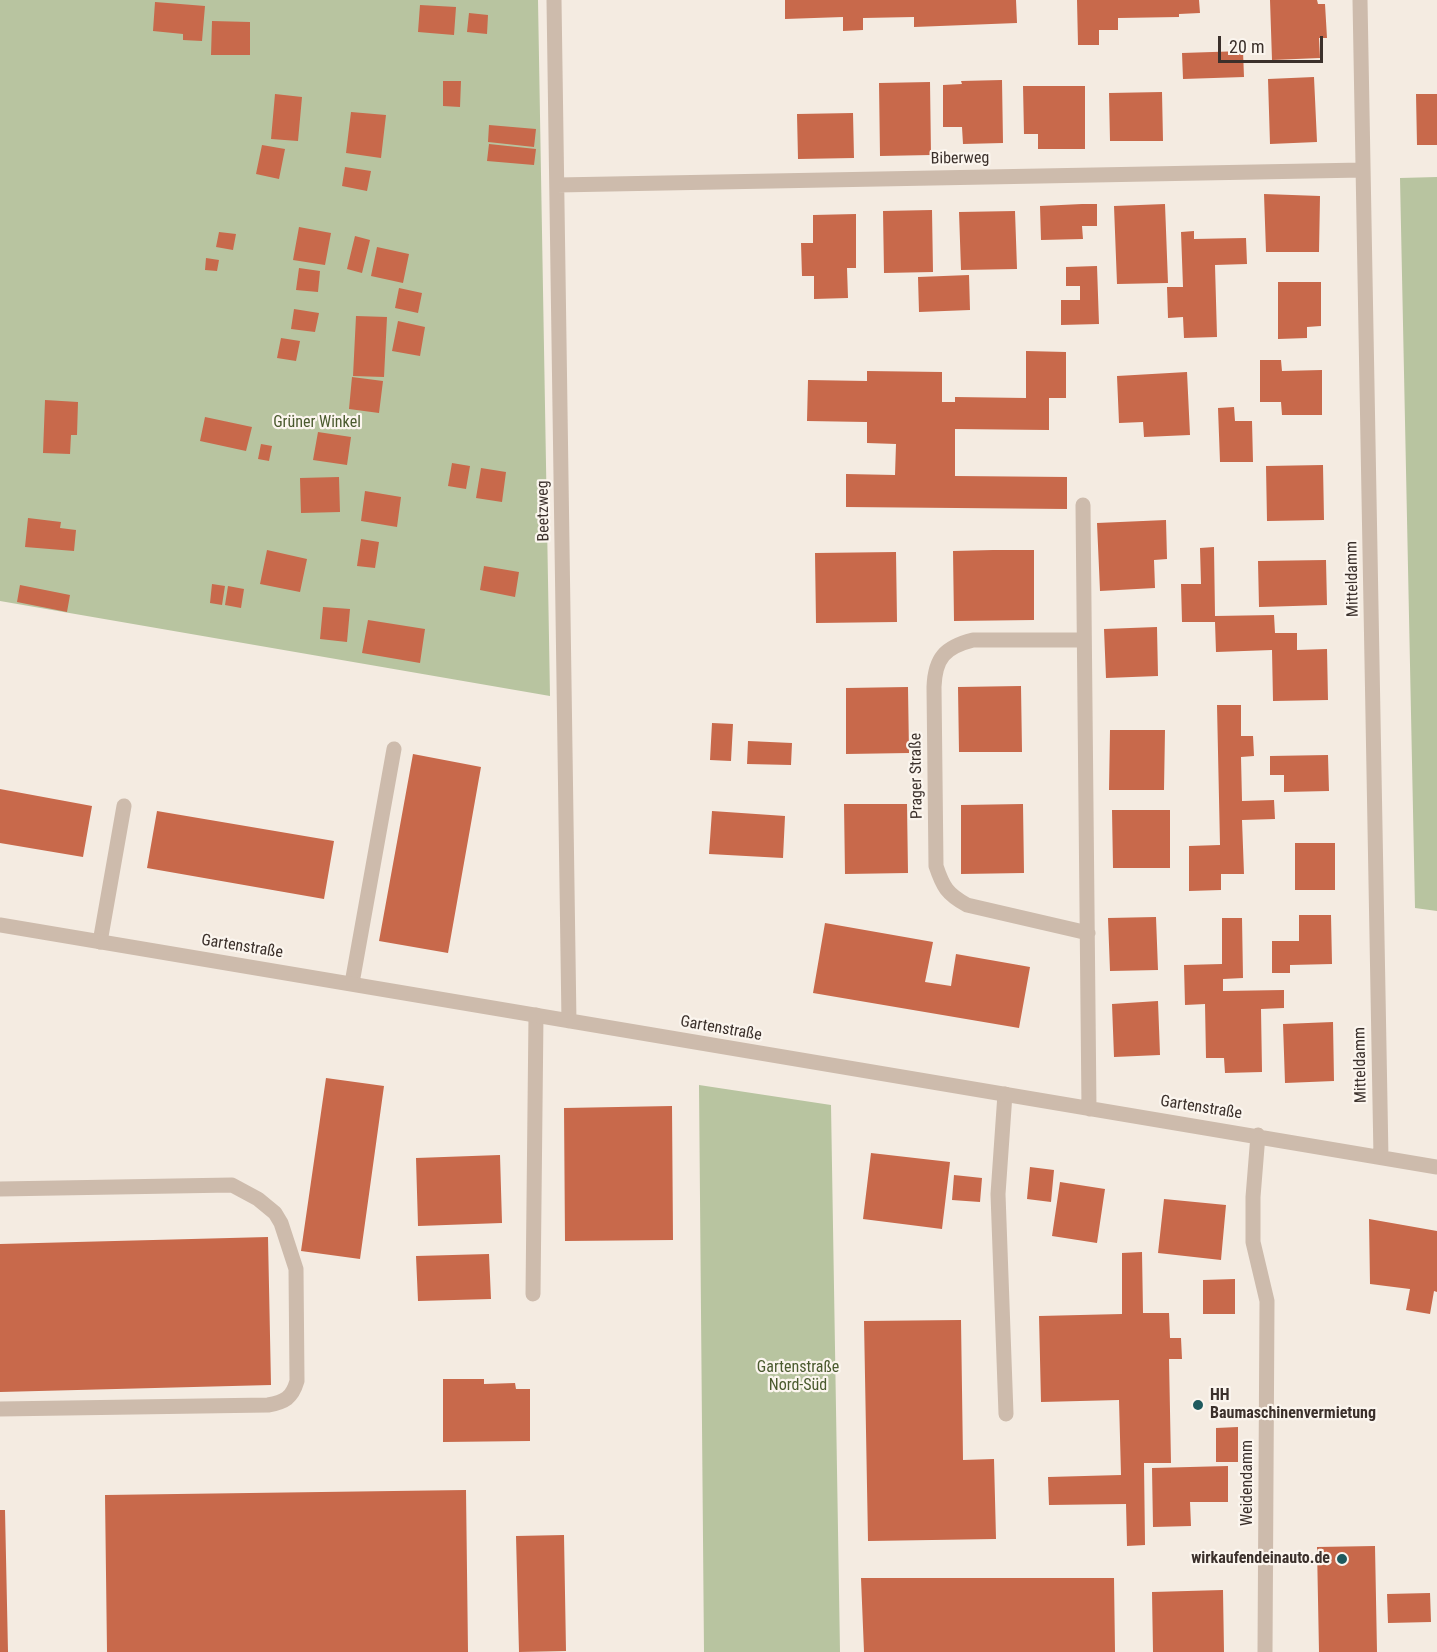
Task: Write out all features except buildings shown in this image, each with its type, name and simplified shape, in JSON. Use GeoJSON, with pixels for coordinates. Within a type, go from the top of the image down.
{"type":"FeatureCollection","features":[{"type":"Feature","properties":{"kind":"street","name":"Beetzweg"},"geometry":{"type":"LineString","coordinates":[[554,0],[569,1020]]}},
{"type":"Feature","properties":{"kind":"street","name":"Mitteldamm"},"geometry":{"type":"LineString","coordinates":[[1360,0],[1381,1157]]}},
{"type":"Feature","properties":{"kind":"street","name":"Biberweg"},"geometry":{"type":"LineString","coordinates":[[557,185],[1363,170]]}},
{"type":"Feature","properties":{"kind":"street"},"geometry":{"type":"LineString","coordinates":[[1083,505],[1089,1109]]}},
{"type":"Feature","properties":{"kind":"street","name":"Prager Straße"},"geometry":{"type":"LineString","coordinates":[[1083,640],[973,640],[956,645],[943,654],[934,671],[936,866],[943,885],[954,897],[967,905],[1088,933]]}},
{"type":"Feature","properties":{"kind":"street"},"geometry":{"type":"LineString","coordinates":[[352,983],[394,749]]}},
{"type":"Feature","properties":{"kind":"street"},"geometry":{"type":"LineString","coordinates":[[100,942],[124,806]]}},
{"type":"Feature","properties":{"kind":"street","name":"Gartenstraße"},"geometry":{"type":"LineString","coordinates":[[0,925],[1089,1109],[1258,1135],[1437,1167]]}},
{"type":"Feature","properties":{"kind":"street"},"geometry":{"type":"LineString","coordinates":[[533,1294],[536,1015]]}},
{"type":"Feature","properties":{"kind":"street"},"geometry":{"type":"LineString","coordinates":[[1005,1094],[998,1194],[1006,1414]]}},
{"type":"Feature","properties":{"kind":"street","name":"Weidendamm"},"geometry":{"type":"LineString","coordinates":[[1258,1135],[1253,1197],[1253,1242],[1267,1301],[1265,1652]]}},
{"type":"Feature","properties":{"kind":"street"},"geometry":{"type":"LineString","coordinates":[[0,1189],[232,1185],[258,1199],[275,1213],[281,1223],[296,1269],[297,1381],[293,1394],[283,1402],[268,1405],[0,1409]]}},
{"type":"Feature","properties":{"kind":"green space","name":"Grüner Winkel"},"geometry":{"type":"Polygon","coordinates":[[[0,0],[538,0],[550,696],[0,601],[0,0]]]}},
{"type":"Feature","properties":{"kind":"green space"},"geometry":{"type":"Polygon","coordinates":[[[1437,177],[1437,911],[1415,908],[1400,178],[1437,177]]]}},
{"type":"Feature","properties":{"kind":"green space","name":"Gartenstraße Nord-Süd"},"geometry":{"type":"Polygon","coordinates":[[[699,1085],[831,1105],[840,1652],[704,1652],[699,1085]]]}},
{"type":"Feature","properties":{"kind":"place","name":"HH Baumaschinenvermietung"},"geometry":{"type":"Point","coordinates":[1198,1405]}},
{"type":"Feature","properties":{"kind":"place","name":"wirkaufendeinauto.de"},"geometry":{"type":"Point","coordinates":[1342,1559]}}]}
